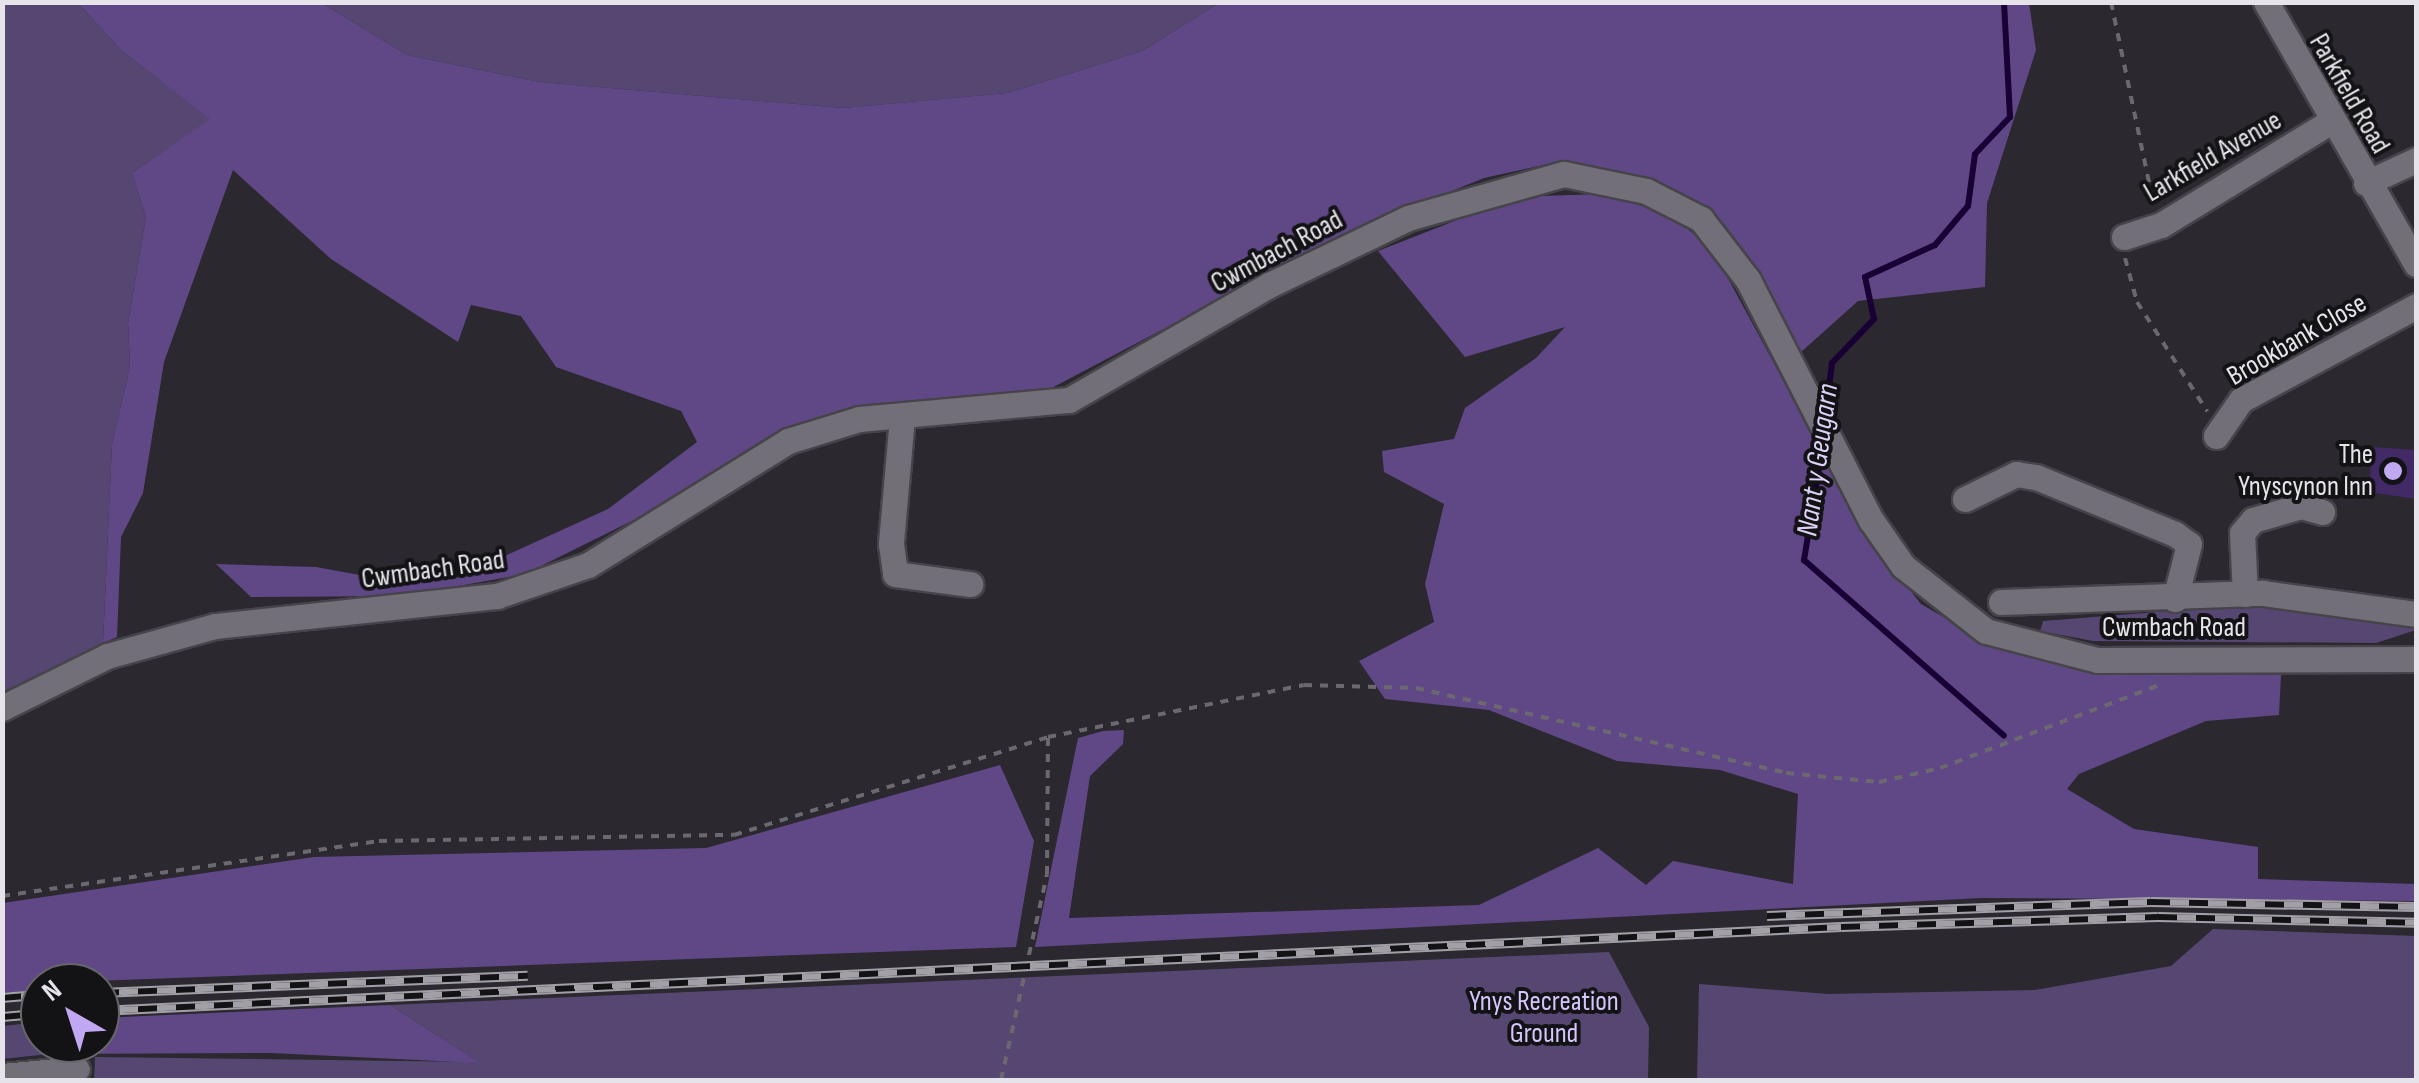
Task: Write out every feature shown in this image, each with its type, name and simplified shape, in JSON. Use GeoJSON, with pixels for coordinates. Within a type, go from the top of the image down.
{"type":"FeatureCollection","features":[{"type":"Feature","properties":{"kind":"street","name":"Parkfield Road"},"geometry":{"type":"LineString","coordinates":[[2266,2],[2330,122],[2416,264]]}},
{"type":"Feature","properties":{"kind":"street","name":"Larkfield Avenue"},"geometry":{"type":"LineString","coordinates":[[2124,237],[2157,226],[2330,122]]}},
{"type":"Feature","properties":{"kind":"street"},"geometry":{"type":"LineString","coordinates":[[2366,183],[2416,160]]}},
{"type":"Feature","properties":{"kind":"street","name":"Cwmbach Road"},"geometry":{"type":"LineString","coordinates":[[2,708],[106,656],[215,626],[497,596],[588,564],[788,442],[860,419],[1070,400],[1269,285],[1408,218],[1564,174],[1646,191],[1701,219],[1748,280],[1903,566],[1986,632],[2097,660],[2190,656],[2416,659]]}},
{"type":"Feature","properties":{"kind":"street","name":"Brookbank Close"},"geometry":{"type":"LineString","coordinates":[[2214,426],[2241,400],[2416,306]]}},
{"type":"Feature","properties":{"kind":"street"},"geometry":{"type":"LineString","coordinates":[[902,417],[891,544],[896,574],[970,584]]}},
{"type":"Feature","properties":{"kind":"street"},"geometry":{"type":"LineString","coordinates":[[1965,499],[2026,476],[2175,534],[2190,544],[2175,599]]}},
{"type":"Feature","properties":{"kind":"street"},"geometry":{"type":"LineString","coordinates":[[2246,594],[2242,533],[2253,520],[2302,506],[2322,512]]}},
{"type":"Feature","properties":{"kind":"street","name":"Cwmbach Road"},"geometry":{"type":"LineString","coordinates":[[2001,602],[2246,594],[2416,614]]}},
{"type":"Feature","properties":{"kind":"street"},"geometry":{"type":"LineString","coordinates":[[2,1076],[77,1069]]}},
{"type":"Feature","properties":{"kind":"path"},"geometry":{"type":"LineString","coordinates":[[2111,2],[2110,23],[2140,113],[2157,226]]}},
{"type":"Feature","properties":{"kind":"path"},"geometry":{"type":"LineString","coordinates":[[2124,237],[2137,302],[2214,426]]}},
{"type":"Feature","properties":{"kind":"path"},"geometry":{"type":"LineString","coordinates":[[2,896],[379,841],[734,835],[1048,737],[1304,686],[1416,688],[1786,773],[1879,782],[1940,768],[2190,674],[2190,656]]}},
{"type":"Feature","properties":{"kind":"path"},"geometry":{"type":"LineString","coordinates":[[1002,1080],[1047,874],[1048,737]]}},
{"type":"Feature","properties":{"kind":"green space"},"geometry":{"type":"Polygon","coordinates":[[[3,3],[78,3],[121,50],[211,119],[132,173],[146,217],[128,323],[130,366],[112,444],[103,643],[3,695],[3,3]]]}},
{"type":"Feature","properties":{"kind":"green space"},"geometry":{"type":"Polygon","coordinates":[[[322,3],[1219,3],[1142,51],[1007,93],[843,108],[540,82],[407,55],[322,3]]]}},
{"type":"Feature","properties":{"kind":"green space"},"geometry":{"type":"Polygon","coordinates":[[[2259,604],[2416,620],[2416,630],[2376,643],[2093,641],[2040,631],[2043,621],[2259,604]]]}},
{"type":"Feature","properties":{"kind":"green space"},"geometry":{"type":"Polygon","coordinates":[[[2213,929],[2416,936],[2416,1080],[1697,1080],[1699,984],[1828,994],[2035,990],[2171,966],[2213,929]]]}},
{"type":"Feature","properties":{"kind":"green space","name":"Ynys Recreation Ground"},"geometry":{"type":"Polygon","coordinates":[[[1609,952],[1649,1027],[1648,1080],[94,1080],[95,1063],[120,1063],[120,1057],[478,1062],[390,1005],[1609,952]]]}},
{"type":"Feature","properties":{"kind":"green space"},"geometry":{"type":"Polygon","coordinates":[[[20,1024],[20,1057],[3,1059],[3,1026],[20,1024]]]}},
{"type":"Feature","properties":{"kind":"shaded area"},"geometry":{"type":"Polygon","coordinates":[[[78,3],[322,3],[407,55],[540,82],[843,108],[1007,93],[1142,51],[1219,3],[2029,3],[2036,50],[1987,203],[1985,287],[1858,301],[1800,353],[1731,236],[1703,206],[1609,169],[1552,163],[1484,178],[1340,236],[1046,391],[851,412],[525,574],[402,596],[251,597],[216,564],[316,567],[392,581],[454,579],[608,509],[697,442],[681,411],[556,367],[521,316],[471,305],[458,342],[331,259],[233,170],[164,362],[143,493],[121,537],[117,637],[103,643],[112,444],[130,366],[128,323],[146,217],[132,173],[210,119],[121,50],[78,3]]]}},
{"type":"Feature","properties":{"kind":"shaded area"},"geometry":{"type":"Polygon","coordinates":[[[1601,194],[1666,213],[1711,247],[1870,541],[1921,604],[1983,640],[2074,669],[2281,675],[2279,715],[2206,721],[2079,774],[2067,789],[2134,829],[2258,847],[2258,879],[2416,884],[2416,901],[1981,898],[1035,947],[1078,738],[1103,731],[1124,730],[1123,744],[1090,776],[1069,918],[1479,905],[1598,848],[1646,885],[1673,861],[1793,884],[1798,794],[1720,770],[1617,761],[1489,710],[1385,699],[1359,661],[1434,622],[1425,584],[1444,504],[1384,472],[1382,451],[1454,439],[1465,408],[1536,358],[1565,327],[1465,357],[1378,251],[1475,213],[1541,196],[1601,194]]]}},
{"type":"Feature","properties":{"kind":"shaded area"},"geometry":{"type":"Polygon","coordinates":[[[1000,765],[1034,841],[1016,947],[120,980],[120,963],[20,963],[20,992],[3,993],[3,903],[314,857],[706,848],[1000,765]]]}},
{"type":"Feature","properties":{"kind":"shaded area"},"geometry":{"type":"Polygon","coordinates":[[[390,1005],[480,1063],[271,1053],[120,1054],[120,1017],[390,1005]]]}},
{"type":"Feature","properties":{"kind":"building","name":"The Ynyscynon Inn"},"geometry":{"type":"Polygon","coordinates":[[[2372,447],[2416,450],[2416,499],[2369,492],[2372,447]]]}},
{"type":"Feature","properties":{"kind":"waterway","name":"Nant y Geugarn"},"geometry":{"type":"LineString","coordinates":[[1826,411],[1832,363],[1874,319],[1865,277],[1935,245],[1968,206],[1975,154],[2010,117],[2004,2]]}},
{"type":"Feature","properties":{"kind":"waterway","name":"Nant y Geugarn"},"geometry":{"type":"LineString","coordinates":[[1823,444],[1804,560],[2004,736]]}},
{"type":"Feature","properties":{"kind":"railway"},"geometry":{"type":"LineString","coordinates":[[1767,916],[2151,902],[2416,907]]}},
{"type":"Feature","properties":{"kind":"railway"},"geometry":{"type":"LineString","coordinates":[[120,1010],[1841,927],[2158,917],[2416,923]]}},
{"type":"Feature","properties":{"kind":"railway"},"geometry":{"type":"LineString","coordinates":[[120,992],[528,976]]}},
{"type":"Feature","properties":{"kind":"railway"},"geometry":{"type":"LineString","coordinates":[[2,998],[20,997]]}},
{"type":"Feature","properties":{"kind":"railway"},"geometry":{"type":"LineString","coordinates":[[2,1017],[20,1016]]}},
{"type":"Feature","properties":{"kind":"place","name":"The Ynyscynon Inn"},"geometry":{"type":"Point","coordinates":[2393,471]}}]}
